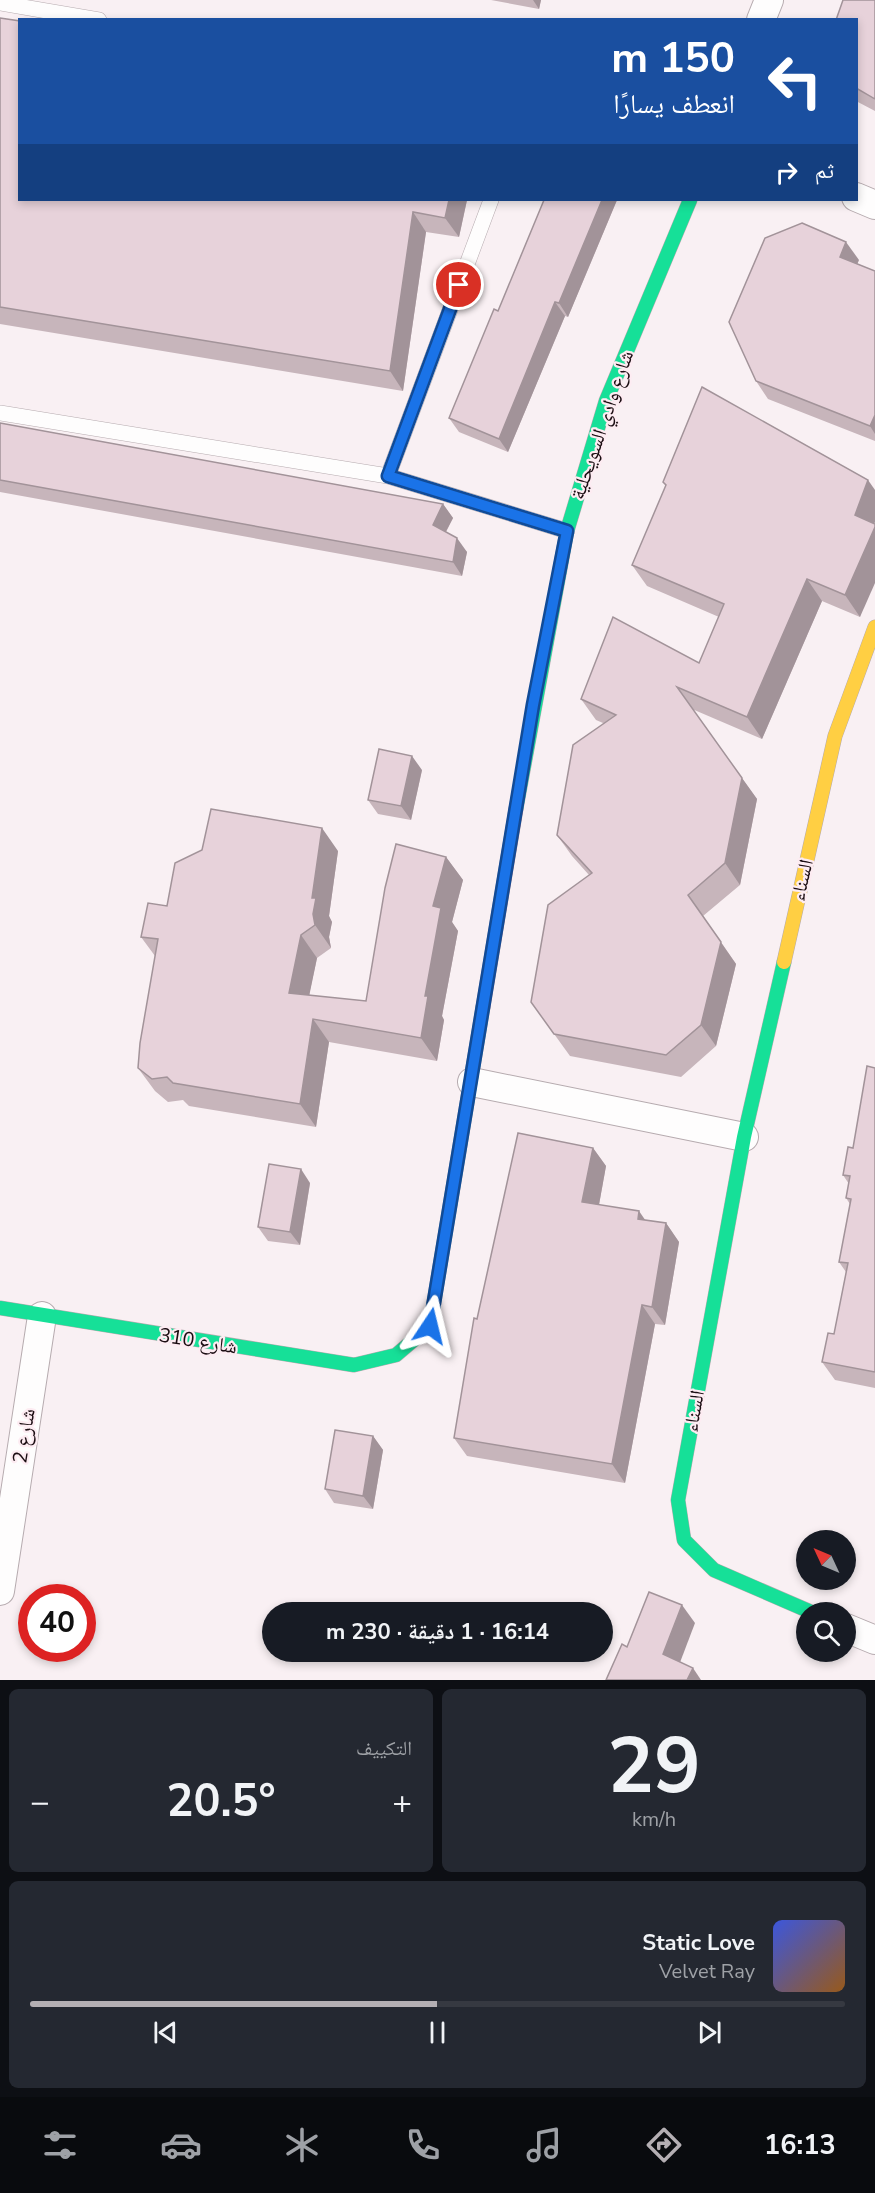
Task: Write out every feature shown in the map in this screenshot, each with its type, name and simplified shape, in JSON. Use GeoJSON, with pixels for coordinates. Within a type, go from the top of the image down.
{"type":"FeatureCollection","features":[{"type":"Feature","properties":{"kind":"street"},"geometry":{"type":"LineString","coordinates":[[762,18],[769,0]]}},
{"type":"Feature","properties":{"kind":"street"},"geometry":{"type":"LineString","coordinates":[[858,198],[875,205]]}},
{"type":"Feature","properties":{"kind":"street","name":"شارع وادي السويحلية"},"geometry":{"type":"LineString","coordinates":[[396,1355],[430,1326],[533,705],[567,531],[606,401],[690,201]]}},
{"type":"Feature","properties":{"kind":"street","name":"السناء"},"geometry":{"type":"LineString","coordinates":[[796,1606],[714,1570],[684,1540],[678,1500],[744,1137],[835,735],[875,627]]}},
{"type":"Feature","properties":{"kind":"street"},"geometry":{"type":"LineString","coordinates":[[472,1082],[744,1137]]}},
{"type":"Feature","properties":{"kind":"street","name":"شارع 310"},"geometry":{"type":"LineString","coordinates":[[0,1308],[354,1365],[396,1355]]}},
{"type":"Feature","properties":{"kind":"street","name":"شارع 2"},"geometry":{"type":"LineString","coordinates":[[0,1591],[42,1316]]}},
{"type":"Feature","properties":{"kind":"street"},"geometry":{"type":"LineString","coordinates":[[856,1632],[875,1640]]}},
{"type":"Feature","properties":{"kind":"lane"},"geometry":{"type":"LineString","coordinates":[[0,3],[87,18]]}},
{"type":"Feature","properties":{"kind":"lane"},"geometry":{"type":"LineString","coordinates":[[388,476],[491,201]]}},
{"type":"Feature","properties":{"kind":"lane"},"geometry":{"type":"LineString","coordinates":[[0,413],[388,476],[567,531]]}},
{"type":"Feature","properties":{"kind":"building"},"geometry":{"type":"Polygon","coordinates":[[[843,0],[875,0],[875,99],[858,89],[858,18],[837,18],[843,0]]]}},
{"type":"Feature","properties":{"kind":"building"},"geometry":{"type":"Polygon","coordinates":[[[0,18],[18,21],[18,201],[449,201],[445,218],[413,212],[390,371],[0,307],[0,18]]]}},
{"type":"Feature","properties":{"kind":"building"},"geometry":{"type":"Polygon","coordinates":[[[544,201],[602,201],[559,303],[555,302],[499,439],[449,418],[494,309],[498,311],[544,201]]]}},
{"type":"Feature","properties":{"kind":"building"},"geometry":{"type":"Polygon","coordinates":[[[802,223],[846,242],[840,257],[875,271],[875,415],[870,426],[756,381],[729,322],[765,238],[802,223]]]}},
{"type":"Feature","properties":{"kind":"building"},"geometry":{"type":"Polygon","coordinates":[[[702,387],[868,480],[855,515],[875,524],[875,527],[845,595],[807,579],[747,717],[677,687],[742,778],[725,863],[688,895],[721,942],[701,1025],[666,1055],[554,1034],[531,1002],[548,905],[592,873],[557,835],[573,745],[616,715],[581,699],[613,617],[699,663],[724,604],[632,565],[666,485],[663,482],[702,387]]]}},
{"type":"Feature","properties":{"kind":"building"},"geometry":{"type":"Polygon","coordinates":[[[0,423],[443,504],[433,525],[457,538],[453,562],[0,480],[0,423]]]}},
{"type":"Feature","properties":{"kind":"building"},"geometry":{"type":"Polygon","coordinates":[[[379,749],[412,756],[401,806],[368,800],[379,749]]]}},
{"type":"Feature","properties":{"kind":"building"},"geometry":{"type":"Polygon","coordinates":[[[211,809],[322,828],[312,898],[316,898],[313,914],[315,925],[301,935],[289,993],[366,1001],[385,888],[396,844],[446,857],[433,906],[441,908],[425,996],[428,996],[421,1038],[313,1019],[300,1104],[173,1083],[167,1077],[152,1079],[138,1068],[140,1043],[158,939],[141,937],[148,903],[167,906],[175,863],[202,850],[211,809]]]}},
{"type":"Feature","properties":{"kind":"building"},"geometry":{"type":"Polygon","coordinates":[[[867,1066],[875,1068],[875,1372],[822,1362],[828,1333],[834,1334],[848,1263],[839,1262],[851,1199],[846,1198],[850,1176],[843,1175],[848,1147],[853,1148],[867,1066]]]}},
{"type":"Feature","properties":{"kind":"building"},"geometry":{"type":"Polygon","coordinates":[[[518,1133],[593,1148],[582,1202],[639,1211],[638,1219],[666,1223],[652,1307],[642,1305],[612,1464],[454,1438],[474,1318],[477,1319],[518,1133]]]}},
{"type":"Feature","properties":{"kind":"building"},"geometry":{"type":"Polygon","coordinates":[[[269,1164],[301,1169],[290,1232],[258,1227],[269,1164]]]}},
{"type":"Feature","properties":{"kind":"building"},"geometry":{"type":"Polygon","coordinates":[[[335,1430],[373,1436],[363,1496],[325,1489],[335,1430]]]}},
{"type":"Feature","properties":{"kind":"building"},"geometry":{"type":"Polygon","coordinates":[[[649,1592],[682,1605],[663,1654],[693,1668],[687,1680],[606,1680],[622,1644],[627,1647],[649,1592]]]}},
{"type":"Feature","properties":{"kind":"traffic: fast"},"geometry":{"type":"LineString","coordinates":[[516,809],[567,531],[606,401],[690,201]]}},
{"type":"Feature","properties":{"kind":"traffic: fast"},"geometry":{"type":"LineString","coordinates":[[784,962],[744,1137],[678,1500],[684,1540],[714,1570],[796,1606]]}},
{"type":"Feature","properties":{"kind":"traffic: fast"},"geometry":{"type":"LineString","coordinates":[[0,1308],[354,1365],[396,1355],[430,1326],[483,1007]]}},
{"type":"Feature","properties":{"kind":"traffic: slow"},"geometry":{"type":"LineString","coordinates":[[784,962],[835,736],[875,627]]}},
{"type":"Feature","properties":{"kind":"traffic: jam"},"geometry":{"type":"LineString","coordinates":[[483,1007],[516,809]]}},
{"type":"Feature","properties":{"kind":"route"},"geometry":{"type":"LineString","coordinates":[[430,1326],[533,705],[567,531],[388,476],[459,285]]}}]}
